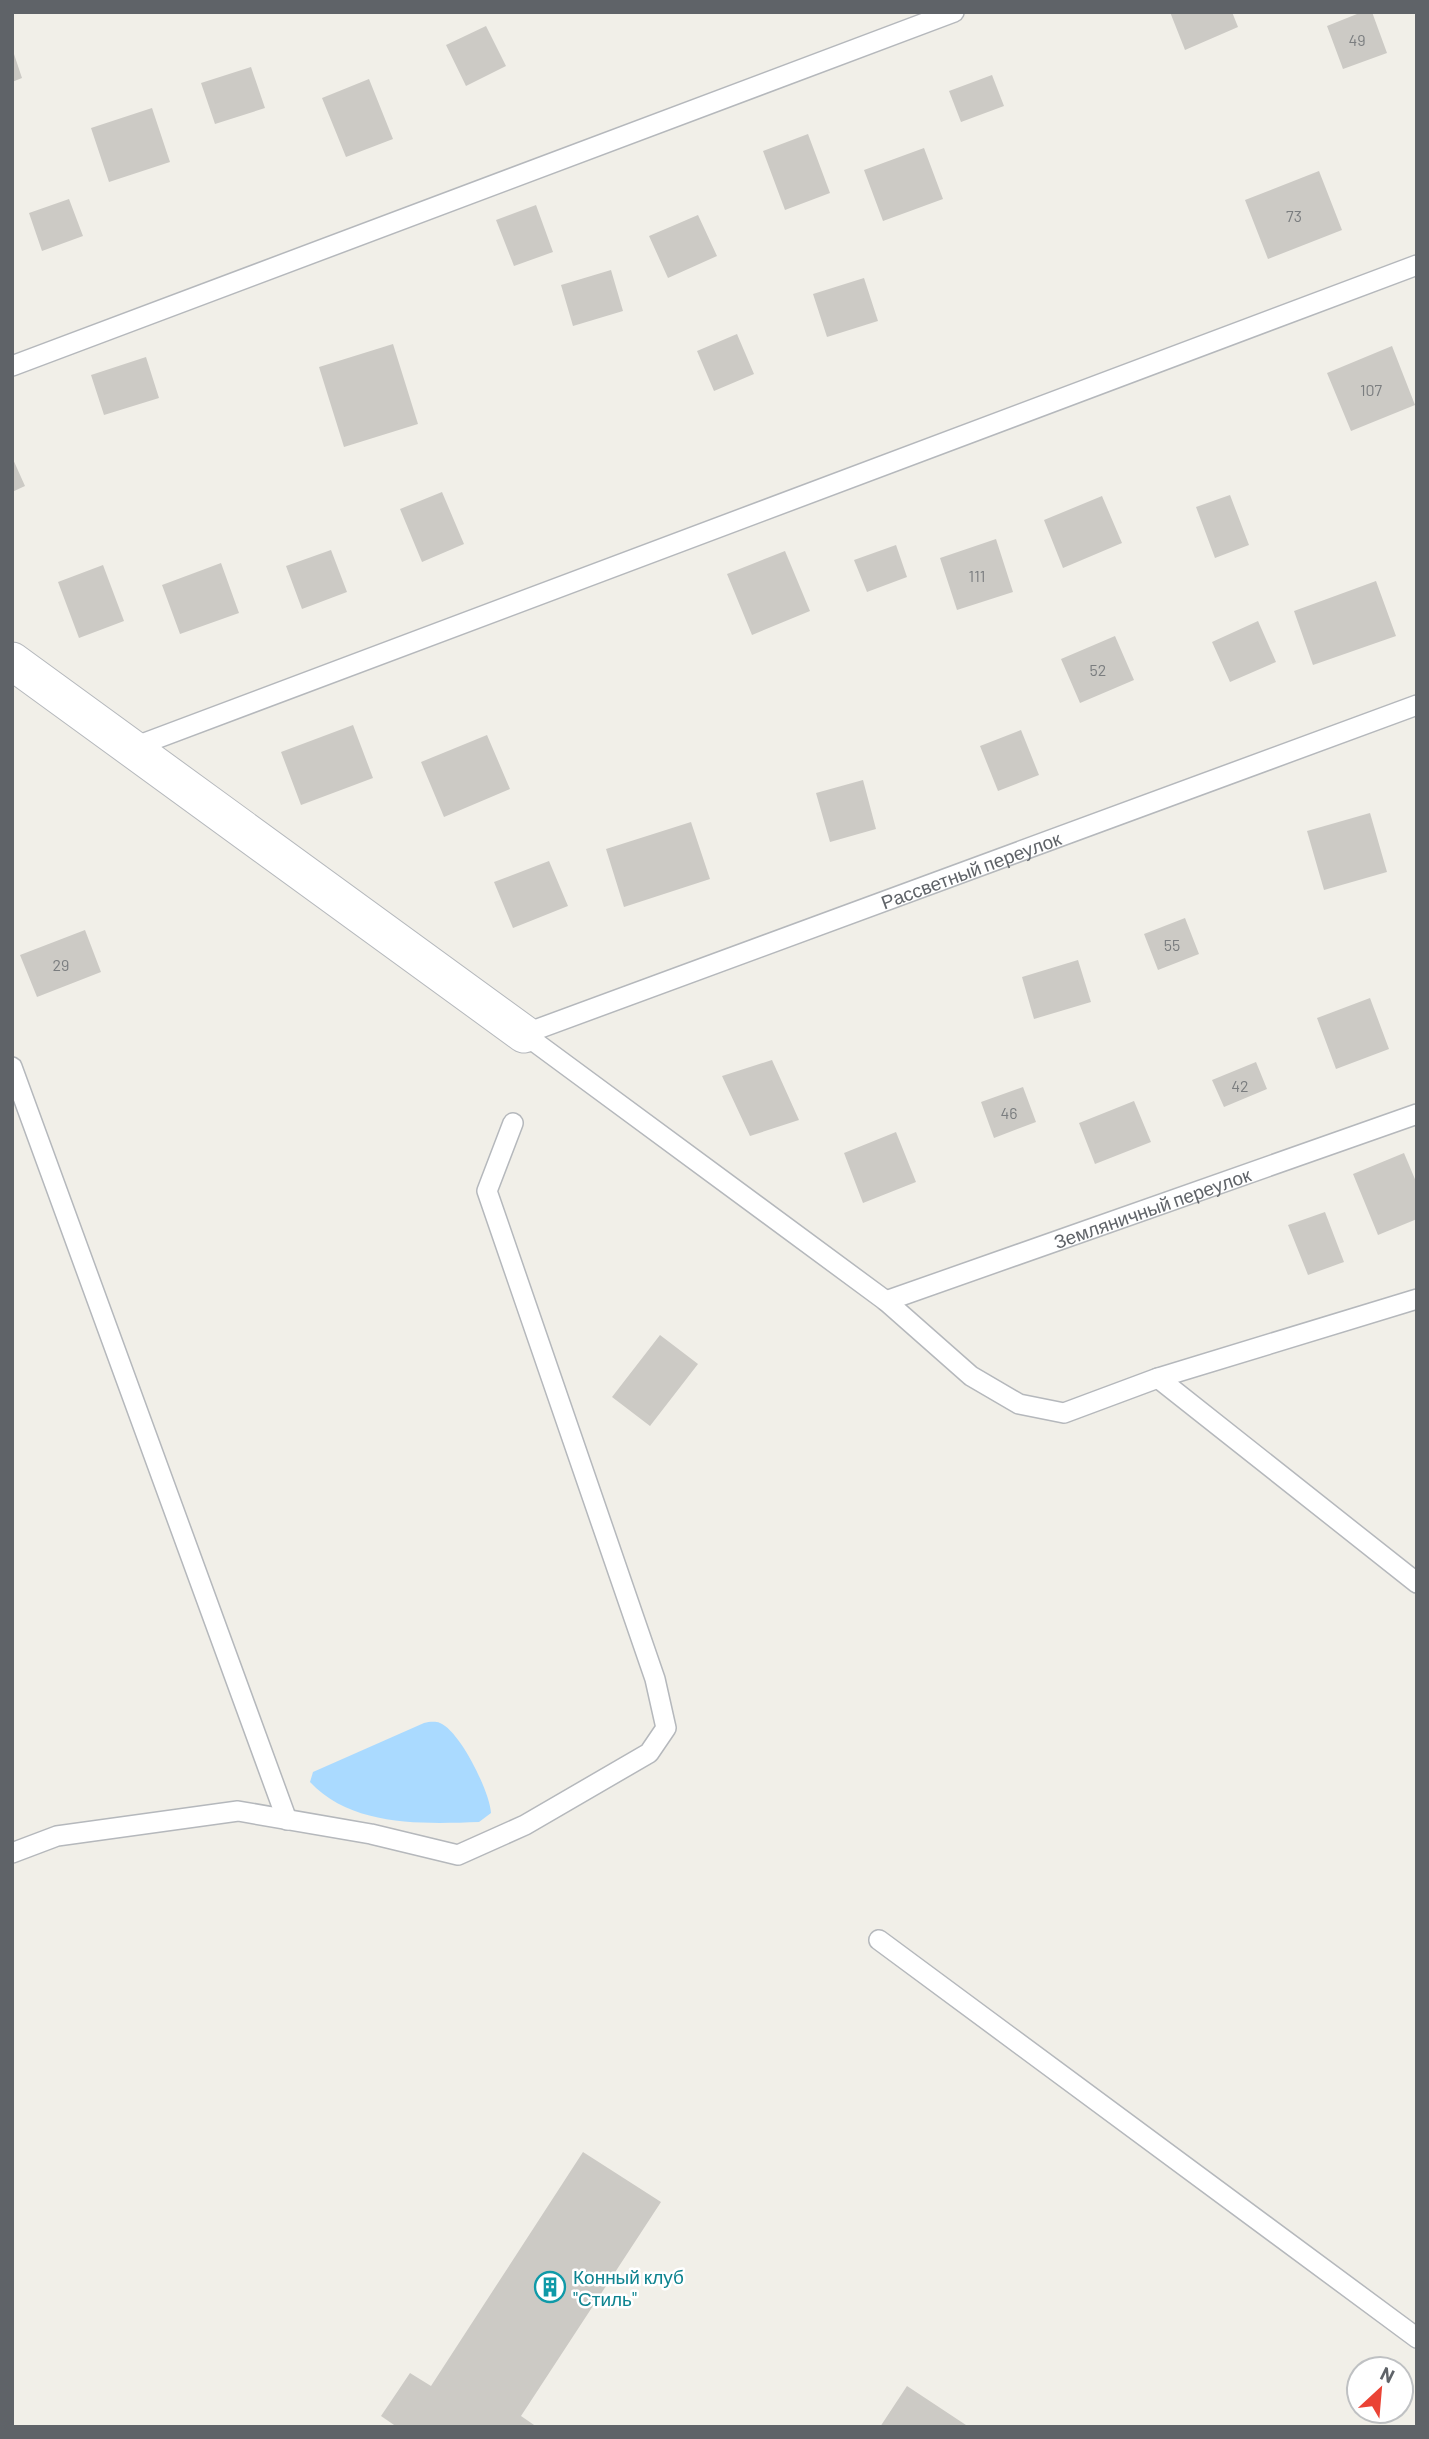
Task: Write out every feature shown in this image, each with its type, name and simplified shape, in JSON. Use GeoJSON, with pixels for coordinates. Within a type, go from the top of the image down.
{"type":"FeatureCollection","features":[{"type":"Feature","properties":{"kind":"street"},"geometry":{"type":"LineString","coordinates":[[12,661],[134,747],[524,1034]]}},
{"type":"Feature","properties":{"kind":"lane"},"geometry":{"type":"LineString","coordinates":[[12,366],[954,12]]}},
{"type":"Feature","properties":{"kind":"lane"},"geometry":{"type":"LineString","coordinates":[[134,747],[1417,265]]}},
{"type":"Feature","properties":{"kind":"lane","name":"Рассветный переулок"},"geometry":{"type":"LineString","coordinates":[[524,1034],[1417,705]]}},
{"type":"Feature","properties":{"kind":"lane"},"geometry":{"type":"LineString","coordinates":[[524,1034],[886,1301],[971,1376],[1020,1404],[1064,1413],[1158,1378],[1417,1299]]}},
{"type":"Feature","properties":{"kind":"lane"},"geometry":{"type":"LineString","coordinates":[[12,1067],[287,1820]]}},
{"type":"Feature","properties":{"kind":"lane","name":"Земляничный переулок"},"geometry":{"type":"LineString","coordinates":[[886,1301],[1417,1114]]}},
{"type":"Feature","properties":{"kind":"lane"},"geometry":{"type":"LineString","coordinates":[[12,1853],[57,1836],[238,1811],[371,1834],[458,1855],[525,1825],[649,1753],[666,1728],[655,1679],[487,1191],[513,1123]]}},
{"type":"Feature","properties":{"kind":"lane"},"geometry":{"type":"LineString","coordinates":[[1158,1378],[1417,1583]]}},
{"type":"Feature","properties":{"kind":"lane"},"geometry":{"type":"LineString","coordinates":[[879,1940],[1417,2338]]}},
{"type":"Feature","properties":{"kind":"water"},"geometry":{"type":"Polygon","coordinates":[[[438,1722],[448,1728],[473,1763],[491,1813],[479,1822],[412,1822],[367,1815],[346,1808],[327,1797],[310,1782],[313,1772],[424,1723],[438,1722]]]}},
{"type":"Feature","properties":{"kind":"building"},"geometry":{"type":"Polygon","coordinates":[[[1170,12],[1232,12],[1238,27],[1185,50],[1170,12]]]}},
{"type":"Feature","properties":{"kind":"building"},"geometry":{"type":"Polygon","coordinates":[[[1362,12],[1372,12],[1387,53],[1343,69],[1327,26],[1362,12]]]}},
{"type":"Feature","properties":{"kind":"building"},"geometry":{"type":"Polygon","coordinates":[[[486,26],[506,66],[466,86],[446,45],[486,26]]]}},
{"type":"Feature","properties":{"kind":"building"},"geometry":{"type":"Polygon","coordinates":[[[12,52],[22,78],[12,82],[12,52]]]}},
{"type":"Feature","properties":{"kind":"building"},"geometry":{"type":"Polygon","coordinates":[[[251,67],[265,108],[215,124],[201,83],[251,67]]]}},
{"type":"Feature","properties":{"kind":"building"},"geometry":{"type":"Polygon","coordinates":[[[992,75],[1004,106],[961,122],[949,91],[992,75]]]}},
{"type":"Feature","properties":{"kind":"building"},"geometry":{"type":"Polygon","coordinates":[[[369,79],[393,139],[346,157],[322,98],[369,79]]]}},
{"type":"Feature","properties":{"kind":"building"},"geometry":{"type":"Polygon","coordinates":[[[152,108],[170,162],[109,182],[91,128],[152,108]]]}},
{"type":"Feature","properties":{"kind":"building"},"geometry":{"type":"Polygon","coordinates":[[[808,134],[830,193],[785,210],[763,151],[808,134]]]}},
{"type":"Feature","properties":{"kind":"building"},"geometry":{"type":"Polygon","coordinates":[[[924,148],[943,199],[883,221],[864,170],[924,148]]]}},
{"type":"Feature","properties":{"kind":"building"},"geometry":{"type":"Polygon","coordinates":[[[1319,171],[1342,230],[1268,259],[1245,200],[1319,171]]]}},
{"type":"Feature","properties":{"kind":"building"},"geometry":{"type":"Polygon","coordinates":[[[69,199],[83,236],[42,251],[29,213],[69,199]]]}},
{"type":"Feature","properties":{"kind":"building"},"geometry":{"type":"Polygon","coordinates":[[[536,205],[553,252],[514,266],[496,220],[536,205]]]}},
{"type":"Feature","properties":{"kind":"building"},"geometry":{"type":"Polygon","coordinates":[[[698,215],[717,256],[668,278],[649,236],[698,215]]]}},
{"type":"Feature","properties":{"kind":"building"},"geometry":{"type":"Polygon","coordinates":[[[611,270],[623,311],[573,326],[561,285],[611,270]]]}},
{"type":"Feature","properties":{"kind":"building"},"geometry":{"type":"Polygon","coordinates":[[[864,278],[878,321],[827,337],[813,294],[864,278]]]}},
{"type":"Feature","properties":{"kind":"building"},"geometry":{"type":"Polygon","coordinates":[[[737,334],[754,374],[714,391],[697,351],[737,334]]]}},
{"type":"Feature","properties":{"kind":"building"},"geometry":{"type":"Polygon","coordinates":[[[393,344],[418,424],[344,447],[319,367],[393,344]]]}},
{"type":"Feature","properties":{"kind":"building"},"geometry":{"type":"Polygon","coordinates":[[[1392,346],[1415,405],[1351,431],[1327,373],[1392,346]]]}},
{"type":"Feature","properties":{"kind":"building"},"geometry":{"type":"Polygon","coordinates":[[[146,357],[159,398],[104,415],[91,375],[146,357]]]}},
{"type":"Feature","properties":{"kind":"building"},"geometry":{"type":"Polygon","coordinates":[[[12,457],[25,486],[12,492],[12,457]]]}},
{"type":"Feature","properties":{"kind":"building"},"geometry":{"type":"Polygon","coordinates":[[[442,492],[464,544],[422,562],[400,509],[442,492]]]}},
{"type":"Feature","properties":{"kind":"building"},"geometry":{"type":"Polygon","coordinates":[[[1230,495],[1249,545],[1215,558],[1196,507],[1230,495]]]}},
{"type":"Feature","properties":{"kind":"building"},"geometry":{"type":"Polygon","coordinates":[[[1102,496],[1122,543],[1063,568],[1044,520],[1102,496]]]}},
{"type":"Feature","properties":{"kind":"building"},"geometry":{"type":"Polygon","coordinates":[[[996,539],[1013,592],[957,610],[940,558],[996,539]]]}},
{"type":"Feature","properties":{"kind":"building"},"geometry":{"type":"Polygon","coordinates":[[[896,545],[907,577],[867,592],[854,560],[896,545]]]}},
{"type":"Feature","properties":{"kind":"building"},"geometry":{"type":"Polygon","coordinates":[[[331,550],[347,592],[302,609],[286,566],[331,550]]]}},
{"type":"Feature","properties":{"kind":"building"},"geometry":{"type":"Polygon","coordinates":[[[785,551],[810,611],[752,635],[727,574],[785,551]]]}},
{"type":"Feature","properties":{"kind":"building"},"geometry":{"type":"Polygon","coordinates":[[[221,563],[239,613],[180,634],[162,585],[221,563]]]}},
{"type":"Feature","properties":{"kind":"building"},"geometry":{"type":"Polygon","coordinates":[[[103,565],[124,621],[79,638],[58,582],[103,565]]]}},
{"type":"Feature","properties":{"kind":"building"},"geometry":{"type":"Polygon","coordinates":[[[1376,581],[1396,636],[1313,665],[1294,611],[1376,581]]]}},
{"type":"Feature","properties":{"kind":"building"},"geometry":{"type":"Polygon","coordinates":[[[1258,621],[1276,662],[1230,682],[1212,642],[1258,621]]]}},
{"type":"Feature","properties":{"kind":"building"},"geometry":{"type":"Polygon","coordinates":[[[1115,636],[1134,680],[1080,703],[1061,659],[1115,636]]]}},
{"type":"Feature","properties":{"kind":"building"},"geometry":{"type":"Polygon","coordinates":[[[353,725],[373,778],[301,805],[281,752],[353,725]]]}},
{"type":"Feature","properties":{"kind":"building"},"geometry":{"type":"Polygon","coordinates":[[[1021,730],[1039,775],[998,791],[980,746],[1021,730]]]}},
{"type":"Feature","properties":{"kind":"building"},"geometry":{"type":"Polygon","coordinates":[[[487,735],[510,789],[444,817],[421,762],[487,735]]]}},
{"type":"Feature","properties":{"kind":"building"},"geometry":{"type":"Polygon","coordinates":[[[863,780],[876,829],[830,842],[816,793],[863,780]]]}},
{"type":"Feature","properties":{"kind":"building"},"geometry":{"type":"Polygon","coordinates":[[[1370,813],[1387,872],[1324,890],[1307,831],[1370,813]]]}},
{"type":"Feature","properties":{"kind":"building"},"geometry":{"type":"Polygon","coordinates":[[[691,822],[710,879],[624,907],[606,849],[691,822]]]}},
{"type":"Feature","properties":{"kind":"building"},"geometry":{"type":"Polygon","coordinates":[[[549,861],[568,906],[513,928],[494,882],[549,861]]]}},
{"type":"Feature","properties":{"kind":"building"},"geometry":{"type":"Polygon","coordinates":[[[1185,918],[1199,954],[1158,970],[1144,934],[1185,918]]]}},
{"type":"Feature","properties":{"kind":"building"},"geometry":{"type":"Polygon","coordinates":[[[85,930],[101,972],[37,997],[20,955],[85,930]]]}},
{"type":"Feature","properties":{"kind":"building"},"geometry":{"type":"Polygon","coordinates":[[[1078,960],[1091,1002],[1034,1019],[1022,977],[1078,960]]]}},
{"type":"Feature","properties":{"kind":"building"},"geometry":{"type":"Polygon","coordinates":[[[1370,998],[1389,1049],[1336,1069],[1317,1018],[1370,998]]]}},
{"type":"Feature","properties":{"kind":"building"},"geometry":{"type":"Polygon","coordinates":[[[772,1060],[799,1120],[750,1136],[722,1076],[772,1060]]]}},
{"type":"Feature","properties":{"kind":"building"},"geometry":{"type":"Polygon","coordinates":[[[1256,1062],[1267,1089],[1224,1107],[1212,1080],[1256,1062]]]}},
{"type":"Feature","properties":{"kind":"building"},"geometry":{"type":"Polygon","coordinates":[[[1023,1087],[1036,1122],[994,1138],[981,1102],[1023,1087]]]}},
{"type":"Feature","properties":{"kind":"building"},"geometry":{"type":"Polygon","coordinates":[[[1134,1101],[1151,1142],[1095,1164],[1079,1123],[1134,1101]]]}},
{"type":"Feature","properties":{"kind":"building"},"geometry":{"type":"Polygon","coordinates":[[[896,1132],[916,1182],[863,1203],[844,1153],[896,1132]]]}},
{"type":"Feature","properties":{"kind":"building"},"geometry":{"type":"Polygon","coordinates":[[[1404,1153],[1417,1184],[1417,1219],[1378,1235],[1353,1174],[1404,1153]]]}},
{"type":"Feature","properties":{"kind":"building"},"geometry":{"type":"Polygon","coordinates":[[[1325,1212],[1344,1262],[1308,1275],[1288,1225],[1325,1212]]]}},
{"type":"Feature","properties":{"kind":"building"},"geometry":{"type":"Polygon","coordinates":[[[660,1335],[698,1364],[650,1426],[612,1397],[660,1335]]]}},
{"type":"Feature","properties":{"kind":"building","name":"Конный клуб \"Стиль\""},"geometry":{"type":"Polygon","coordinates":[[[583,2152],[661,2202],[521,2416],[537,2427],[397,2427],[381,2416],[410,2373],[431,2386],[583,2152]]]}},
{"type":"Feature","properties":{"kind":"building"},"geometry":{"type":"Polygon","coordinates":[[[907,2386],[969,2427],[880,2427],[907,2386]]]}},
{"type":"Feature","properties":{"kind":"place","name":"Конный клуб \"Стиль\""},"geometry":{"type":"Point","coordinates":[550,2287]}}]}
